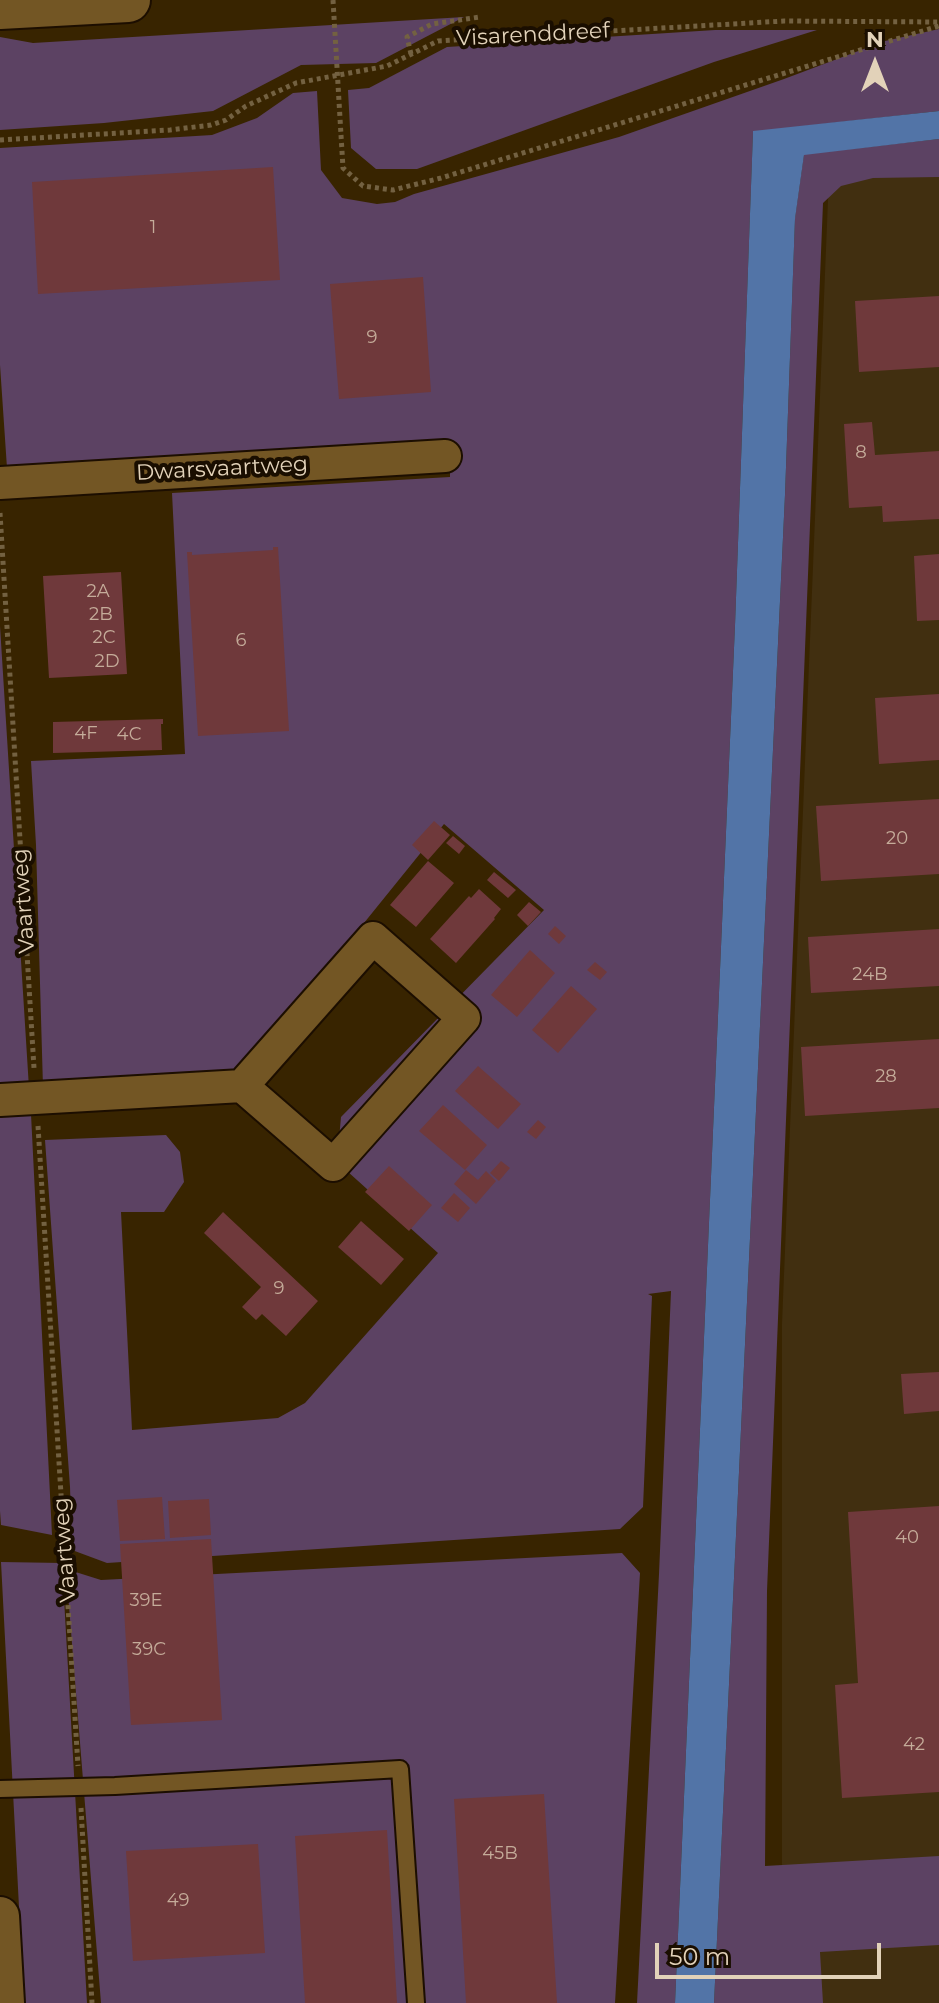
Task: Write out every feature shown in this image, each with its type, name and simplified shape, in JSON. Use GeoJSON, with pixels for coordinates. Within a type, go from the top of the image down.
{"type":"FeatureCollection","features":[{"type":"Feature","properties":{"kind":"main road"},"geometry":{"type":"LineString","coordinates":[[0,7],[128,0]]}},
{"type":"Feature","properties":{"kind":"street","name":"Dwarsvaartweg"},"geometry":{"type":"LineString","coordinates":[[0,483],[445,456]]}},
{"type":"Feature","properties":{"kind":"street"},"geometry":{"type":"LineString","coordinates":[[0,1100],[242,1086],[333,1165],[464,1018],[373,938],[242,1086]]}},
{"type":"Feature","properties":{"kind":"street"},"geometry":{"type":"LineString","coordinates":[[1,1940],[5,2003]]}},
{"type":"Feature","properties":{"kind":"lane"},"geometry":{"type":"LineString","coordinates":[[0,1789],[115,1786],[400,1769],[416,2003]]}},
{"type":"Feature","properties":{"kind":"path"},"geometry":{"type":"LineString","coordinates":[[333,0],[343,168],[363,186],[393,190],[441,178],[939,24]]}},
{"type":"Feature","properties":{"kind":"path"},"geometry":{"type":"LineString","coordinates":[[411,54],[407,37],[432,24],[480,17]]}},
{"type":"Feature","properties":{"kind":"path","name":"Visarenddreef"},"geometry":{"type":"LineString","coordinates":[[0,140],[211,125],[296,83],[387,66],[438,41],[784,21],[939,24]]}},
{"type":"Feature","properties":{"kind":"path","name":"Vaartweg"},"geometry":{"type":"LineString","coordinates":[[0,513],[3,607],[92,2003]]}},
{"type":"Feature","properties":{"kind":"shaded area"},"geometry":{"type":"Polygon","coordinates":[[[464,17],[376,63],[301,65],[213,111],[0,130],[0,37],[33,43],[464,17]]]}},
{"type":"Feature","properties":{"kind":"shaded area"},"geometry":{"type":"Polygon","coordinates":[[[939,29],[939,111],[753,132],[735,625],[675,2003],[637,2003],[671,1291],[648,1294],[652,1296],[643,1507],[620,1529],[107,1563],[72,1550],[45,1140],[166,1135],[180,1152],[184,1182],[164,1212],[121,1212],[132,1430],[278,1418],[305,1403],[438,1253],[337,1162],[341,1117],[544,910],[444,824],[347,944],[233,1072],[43,1087],[31,761],[185,754],[172,493],[450,477],[450,441],[7,468],[0,365],[0,148],[212,135],[257,118],[293,93],[317,91],[321,170],[342,198],[377,204],[395,202],[619,137],[885,41],[939,29]]]}},
{"type":"Feature","properties":{"kind":"shaded area"},"geometry":{"type":"Polygon","coordinates":[[[715,30],[817,30],[714,62],[417,169],[376,169],[351,148],[348,90],[369,88],[447,47],[715,30]]]}},
{"type":"Feature","properties":{"kind":"shaded area"},"geometry":{"type":"Polygon","coordinates":[[[939,139],[939,177],[873,178],[841,186],[823,203],[767,1591],[765,1866],[939,1856],[939,1945],[820,1952],[823,2003],[714,2003],[785,495],[795,218],[804,154],[939,139]]]}},
{"type":"Feature","properties":{"kind":"shaded area"},"geometry":{"type":"Polygon","coordinates":[[[939,169],[939,2003],[782,2003],[782,1324],[829,176],[939,169]]]}},
{"type":"Feature","properties":{"kind":"shaded area"},"geometry":{"type":"Polygon","coordinates":[[[0,626],[29,1088],[0,1090],[0,626]]]}},
{"type":"Feature","properties":{"kind":"shaded area"},"geometry":{"type":"Polygon","coordinates":[[[31,1114],[52,1535],[1,1525],[0,1511],[0,1116],[31,1114]]]}},
{"type":"Feature","properties":{"kind":"shaded area"},"geometry":{"type":"Polygon","coordinates":[[[622,1553],[640,1573],[615,2003],[101,2003],[66,1569],[101,1580],[622,1553]]]}},
{"type":"Feature","properties":{"kind":"shaded area"},"geometry":{"type":"Polygon","coordinates":[[[1,1562],[62,1563],[87,2003],[24,2003],[1,1562]]]}},
{"type":"Feature","properties":{"kind":"water"},"geometry":{"type":"Polygon","coordinates":[[[939,111],[939,139],[804,155],[795,219],[785,495],[714,2003],[675,2003],[735,625],[753,131],[939,111]]]}},
{"type":"Feature","properties":{"kind":"building"},"geometry":{"type":"Polygon","coordinates":[[[273,167],[280,280],[38,294],[32,182],[273,167]]]}},
{"type":"Feature","properties":{"kind":"building"},"geometry":{"type":"Polygon","coordinates":[[[423,277],[431,392],[339,399],[330,284],[423,277]]]}},
{"type":"Feature","properties":{"kind":"building"},"geometry":{"type":"Polygon","coordinates":[[[939,296],[939,367],[859,372],[855,301],[939,296]]]}},
{"type":"Feature","properties":{"kind":"building"},"geometry":{"type":"Polygon","coordinates":[[[872,422],[875,455],[939,451],[939,519],[883,522],[882,506],[849,508],[844,424],[872,422]]]}},
{"type":"Feature","properties":{"kind":"building"},"geometry":{"type":"Polygon","coordinates":[[[273,547],[278,547],[289,731],[198,736],[187,552],[192,552],[192,555],[273,550],[273,547]]]}},
{"type":"Feature","properties":{"kind":"building"},"geometry":{"type":"Polygon","coordinates":[[[939,554],[939,620],[917,621],[914,556],[939,554]]]}},
{"type":"Feature","properties":{"kind":"building"},"geometry":{"type":"Polygon","coordinates":[[[121,572],[127,674],[49,678],[43,576],[121,572]]]}},
{"type":"Feature","properties":{"kind":"building"},"geometry":{"type":"Polygon","coordinates":[[[939,694],[939,760],[879,764],[875,698],[939,694]]]}},
{"type":"Feature","properties":{"kind":"building"},"geometry":{"type":"Polygon","coordinates":[[[163,719],[162,750],[53,753],[53,722],[163,719]]]}},
{"type":"Feature","properties":{"kind":"building"},"geometry":{"type":"Polygon","coordinates":[[[939,799],[939,874],[821,881],[816,806],[939,799]]]}},
{"type":"Feature","properties":{"kind":"building"},"geometry":{"type":"Polygon","coordinates":[[[434,821],[450,835],[428,860],[412,845],[434,821]]]}},
{"type":"Feature","properties":{"kind":"building"},"geometry":{"type":"Polygon","coordinates":[[[453,836],[465,846],[459,854],[446,843],[453,836]]]}},
{"type":"Feature","properties":{"kind":"building"},"geometry":{"type":"Polygon","coordinates":[[[428,861],[454,883],[416,927],[390,905],[428,861]]]}},
{"type":"Feature","properties":{"kind":"building"},"geometry":{"type":"Polygon","coordinates":[[[494,872],[516,890],[508,898],[487,880],[494,872]]]}},
{"type":"Feature","properties":{"kind":"building"},"geometry":{"type":"Polygon","coordinates":[[[479,889],[501,909],[456,963],[430,939],[479,889]]]}},
{"type":"Feature","properties":{"kind":"building"},"geometry":{"type":"Polygon","coordinates":[[[529,902],[541,912],[528,926],[517,915],[529,902]]]}},
{"type":"Feature","properties":{"kind":"building"},"geometry":{"type":"Polygon","coordinates":[[[555,926],[566,936],[559,944],[548,934],[555,926]]]}},
{"type":"Feature","properties":{"kind":"building"},"geometry":{"type":"Polygon","coordinates":[[[939,929],[939,986],[811,993],[808,937],[939,929]]]}},
{"type":"Feature","properties":{"kind":"building"},"geometry":{"type":"Polygon","coordinates":[[[530,950],[555,973],[517,1017],[491,995],[530,950]]]}},
{"type":"Feature","properties":{"kind":"building"},"geometry":{"type":"Polygon","coordinates":[[[595,962],[607,972],[600,980],[587,970],[595,962]]]}},
{"type":"Feature","properties":{"kind":"building"},"geometry":{"type":"Polygon","coordinates":[[[571,986],[597,1009],[558,1053],[532,1030],[571,986]]]}},
{"type":"Feature","properties":{"kind":"building"},"geometry":{"type":"Polygon","coordinates":[[[939,1039],[939,1108],[805,1116],[801,1047],[939,1039]]]}},
{"type":"Feature","properties":{"kind":"building"},"geometry":{"type":"Polygon","coordinates":[[[478,1066],[521,1104],[498,1129],[455,1091],[478,1066]]]}},
{"type":"Feature","properties":{"kind":"building"},"geometry":{"type":"Polygon","coordinates":[[[443,1105],[487,1145],[465,1170],[419,1131],[443,1105]]]}},
{"type":"Feature","properties":{"kind":"building"},"geometry":{"type":"Polygon","coordinates":[[[538,1120],[546,1127],[536,1139],[527,1132],[538,1120]]]}},
{"type":"Feature","properties":{"kind":"building"},"geometry":{"type":"Polygon","coordinates":[[[501,1161],[510,1168],[499,1181],[490,1173],[501,1161]]]}},
{"type":"Feature","properties":{"kind":"building"},"geometry":{"type":"Polygon","coordinates":[[[389,1166],[432,1205],[409,1231],[365,1192],[389,1166]]]}},
{"type":"Feature","properties":{"kind":"building"},"geometry":{"type":"Polygon","coordinates":[[[466,1170],[478,1180],[486,1171],[496,1181],[476,1204],[454,1184],[466,1170]]]}},
{"type":"Feature","properties":{"kind":"building"},"geometry":{"type":"Polygon","coordinates":[[[454,1193],[470,1208],[458,1222],[441,1208],[454,1193]]]}},
{"type":"Feature","properties":{"kind":"building"},"geometry":{"type":"Polygon","coordinates":[[[223,1212],[318,1301],[286,1336],[262,1314],[256,1320],[242,1307],[261,1287],[204,1233],[223,1212]]]}},
{"type":"Feature","properties":{"kind":"building"},"geometry":{"type":"Polygon","coordinates":[[[361,1221],[404,1259],[381,1285],[338,1247],[361,1221]]]}},
{"type":"Feature","properties":{"kind":"building"},"geometry":{"type":"Polygon","coordinates":[[[939,1372],[939,1411],[904,1414],[901,1374],[939,1372]]]}},
{"type":"Feature","properties":{"kind":"building"},"geometry":{"type":"Polygon","coordinates":[[[162,1497],[165,1539],[120,1541],[117,1500],[162,1497]]]}},
{"type":"Feature","properties":{"kind":"building"},"geometry":{"type":"Polygon","coordinates":[[[209,1499],[211,1535],[170,1538],[168,1501],[209,1499]]]}},
{"type":"Feature","properties":{"kind":"building"},"geometry":{"type":"Polygon","coordinates":[[[939,1506],[939,1792],[842,1798],[835,1685],[858,1683],[848,1512],[939,1506]]]}},
{"type":"Feature","properties":{"kind":"building"},"geometry":{"type":"Polygon","coordinates":[[[211,1539],[222,1720],[131,1725],[120,1544],[211,1539]]]}},
{"type":"Feature","properties":{"kind":"building"},"geometry":{"type":"Polygon","coordinates":[[[544,1794],[557,2003],[466,2003],[454,1799],[544,1794]]]}},
{"type":"Feature","properties":{"kind":"building"},"geometry":{"type":"Polygon","coordinates":[[[387,1830],[397,2003],[305,2003],[295,1836],[387,1830]]]}},
{"type":"Feature","properties":{"kind":"building"},"geometry":{"type":"Polygon","coordinates":[[[258,1844],[265,1953],[133,1961],[126,1851],[258,1844]]]}}]}
